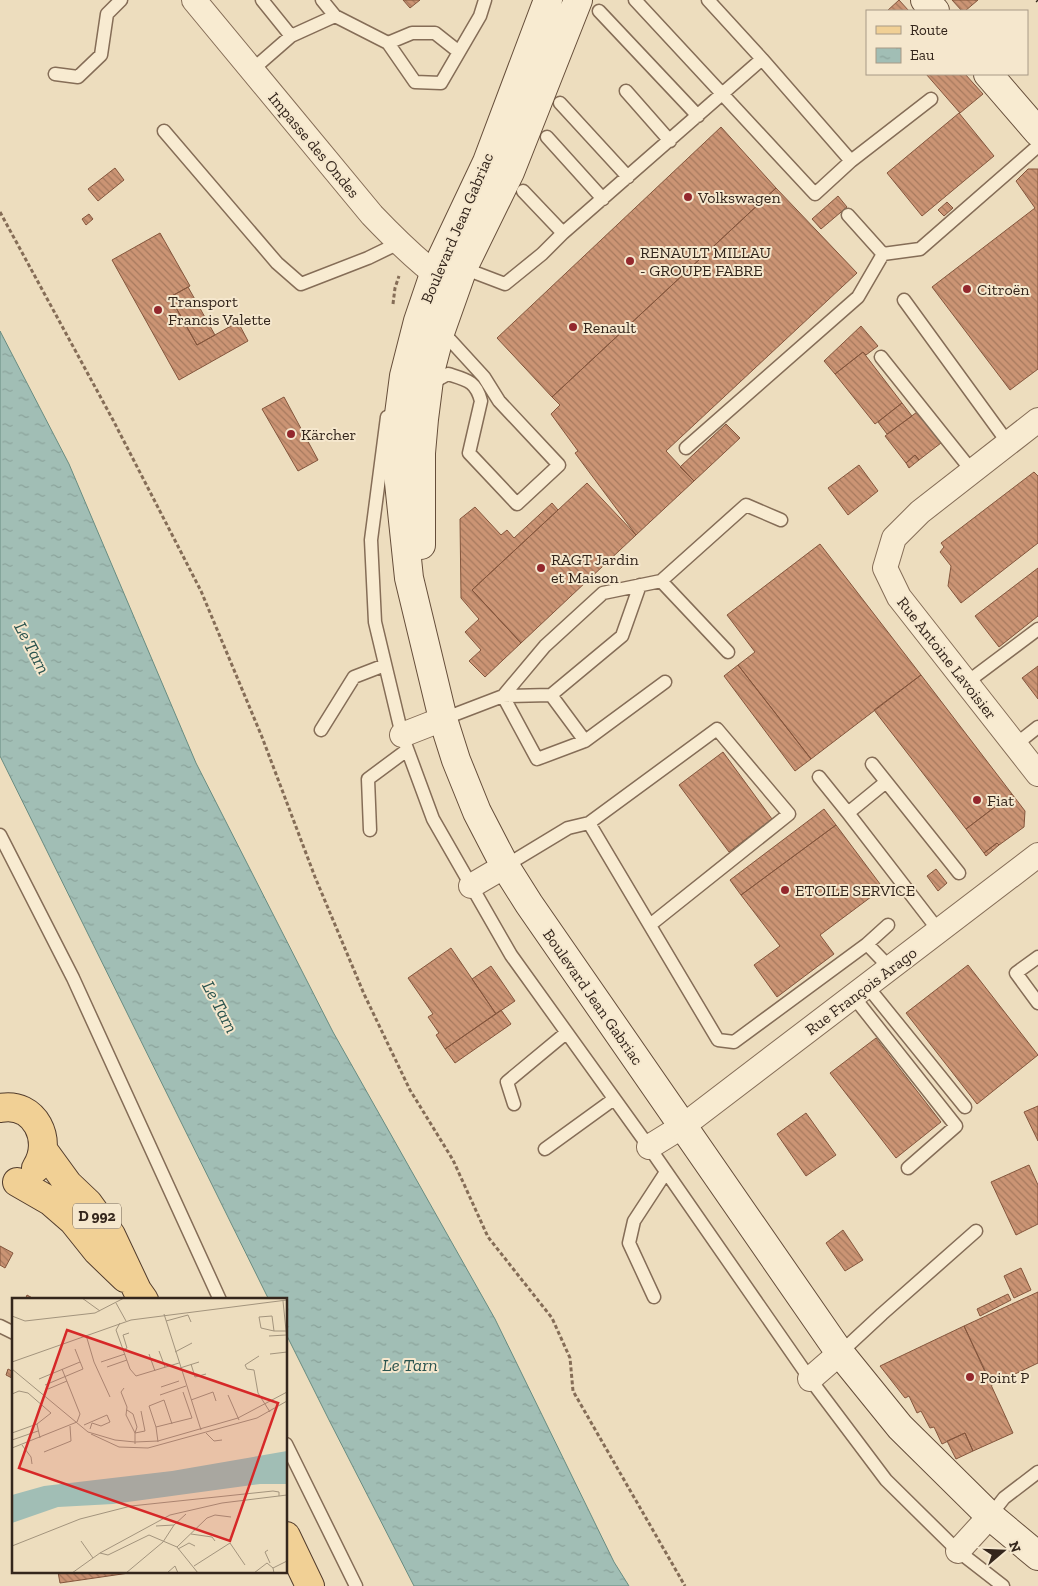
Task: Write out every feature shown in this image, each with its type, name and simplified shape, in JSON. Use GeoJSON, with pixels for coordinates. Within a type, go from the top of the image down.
{"type":"FeatureCollection","features":[{"type":"Feature","properties":{"kind":"main road","name":"Boulevard Jean Gabriac"},"geometry":{"type":"LineString","coordinates":[[548,0],[447,274],[441,330],[398,422],[398,473],[409,578],[456,760],[477,812],[505,866],[529,904],[840,1353],[900,1427],[990,1516],[1038,1556]]}},
{"type":"Feature","properties":{"kind":"main road"},"geometry":{"type":"LineString","coordinates":[[925,0],[934,10]]}},
{"type":"Feature","properties":{"kind":"main road","name":"Boulevard Jean Gabriac"},"geometry":{"type":"LineString","coordinates":[[424,641],[426,592],[421,538],[421,453],[424,419],[416,380],[418,322],[510,172],[557,56],[588,6]]}},
{"type":"Feature","properties":{"kind":"main road"},"geometry":{"type":"LineString","coordinates":[[989,75],[1038,132]]}},
{"type":"Feature","properties":{"kind":"main road"},"geometry":{"type":"LineString","coordinates":[[6,1105],[27,1113],[41,1130],[44,1140],[44,1151],[41,1161],[35,1170],[27,1178],[9,1182]]}},
{"type":"Feature","properties":{"kind":"main road","name":"D 992"},"geometry":{"type":"LineString","coordinates":[[44,1151],[68,1184],[88,1203],[111,1235],[141,1295]]}},
{"type":"Feature","properties":{"kind":"main road","name":"D 992"},"geometry":{"type":"LineString","coordinates":[[9,1182],[50,1201],[73,1221],[97,1251],[141,1295]]}},
{"type":"Feature","properties":{"kind":"main road"},"geometry":{"type":"LineString","coordinates":[[288,1540],[310,1586]]}},
{"type":"Feature","properties":{"kind":"street","name":"Impasse des Ondes"},"geometry":{"type":"LineString","coordinates":[[194,0],[372,215],[399,243],[447,274]]}},
{"type":"Feature","properties":{"kind":"street","name":"Boulevard Jean Gabriac"},"geometry":{"type":"LineString","coordinates":[[424,419],[420,362],[447,274]]}},
{"type":"Feature","properties":{"kind":"street","name":"Rue Antoine Lavoisier"},"geometry":{"type":"LineString","coordinates":[[1036,425],[1008,443],[920,512],[894,538],[885,568],[899,597],[1038,774]]}},
{"type":"Feature","properties":{"kind":"street"},"geometry":{"type":"LineString","coordinates":[[405,743],[444,719]]}},
{"type":"Feature","properties":{"kind":"street","name":"Rue François Arago"},"geometry":{"type":"LineString","coordinates":[[683,1126],[1038,855]]}},
{"type":"Feature","properties":{"kind":"street"},"geometry":{"type":"LineString","coordinates":[[471,886],[505,866]]}},
{"type":"Feature","properties":{"kind":"street"},"geometry":{"type":"LineString","coordinates":[[649,1147],[683,1126]]}},
{"type":"Feature","properties":{"kind":"street"},"geometry":{"type":"LineString","coordinates":[[810,1379],[840,1353]]}},
{"type":"Feature","properties":{"kind":"street"},"geometry":{"type":"LineString","coordinates":[[958,1551],[990,1516]]}},
{"type":"Feature","properties":{"kind":"lane"},"geometry":{"type":"LineString","coordinates":[[55,74],[78,77],[101,55],[107,14],[121,0]]}},
{"type":"Feature","properties":{"kind":"lane"},"geometry":{"type":"LineString","coordinates":[[262,0],[291,36]]}},
{"type":"Feature","properties":{"kind":"lane"},"geometry":{"type":"LineString","coordinates":[[322,0],[335,16],[388,43],[415,82],[441,83],[480,16],[485,0]]}},
{"type":"Feature","properties":{"kind":"lane"},"geometry":{"type":"LineString","coordinates":[[634,0],[724,94],[815,194],[851,161],[931,99]]}},
{"type":"Feature","properties":{"kind":"lane"},"geometry":{"type":"LineString","coordinates":[[708,0],[762,58],[851,161]]}},
{"type":"Feature","properties":{"kind":"lane"},"geometry":{"type":"LineString","coordinates":[[588,6],[698,116]]}},
{"type":"Feature","properties":{"kind":"lane"},"geometry":{"type":"LineString","coordinates":[[252,70],[291,36],[335,16]]}},
{"type":"Feature","properties":{"kind":"lane"},"geometry":{"type":"LineString","coordinates":[[388,43],[412,33],[435,33],[459,52]]}},
{"type":"Feature","properties":{"kind":"lane"},"geometry":{"type":"LineString","coordinates":[[447,274],[505,284],[542,254],[563,233],[724,94],[762,58]]}},
{"type":"Feature","properties":{"kind":"lane"},"geometry":{"type":"LineString","coordinates":[[626,91],[670,141]]}},
{"type":"Feature","properties":{"kind":"lane"},"geometry":{"type":"LineString","coordinates":[[560,103],[628,177]]}},
{"type":"Feature","properties":{"kind":"lane"},"geometry":{"type":"LineString","coordinates":[[164,132],[277,263],[301,284],[368,258],[399,243]]}},
{"type":"Feature","properties":{"kind":"lane"},"geometry":{"type":"LineString","coordinates":[[547,137],[603,199]]}},
{"type":"Feature","properties":{"kind":"lane"},"geometry":{"type":"LineString","coordinates":[[883,254],[920,249],[1038,146]]}},
{"type":"Feature","properties":{"kind":"lane"},"geometry":{"type":"LineString","coordinates":[[523,191],[563,233]]}},
{"type":"Feature","properties":{"kind":"lane"},"geometry":{"type":"LineString","coordinates":[[848,215],[883,254]]}},
{"type":"Feature","properties":{"kind":"lane"},"geometry":{"type":"LineString","coordinates":[[686,448],[858,297],[883,254]]}},
{"type":"Feature","properties":{"kind":"lane"},"geometry":{"type":"LineString","coordinates":[[904,300],[1008,443]]}},
{"type":"Feature","properties":{"kind":"lane"},"geometry":{"type":"LineString","coordinates":[[441,330],[484,377],[499,401],[559,465],[517,504],[469,453],[481,401],[479,392],[470,380],[448,374],[416,380],[386,419],[371,540],[375,622],[405,743],[433,819],[511,955],[649,1147],[810,1379],[886,1480],[958,1551],[1003,1586]]}},
{"type":"Feature","properties":{"kind":"lane"},"geometry":{"type":"LineString","coordinates":[[881,357],[972,471]]}},
{"type":"Feature","properties":{"kind":"lane"},"geometry":{"type":"LineString","coordinates":[[503,696],[546,646],[603,593],[661,581],[746,505],[782,520]]}},
{"type":"Feature","properties":{"kind":"lane"},"geometry":{"type":"LineString","coordinates":[[661,581],[728,652]]}},
{"type":"Feature","properties":{"kind":"lane"},"geometry":{"type":"LineString","coordinates":[[444,719],[503,696],[551,695],[622,636],[640,585]]}},
{"type":"Feature","properties":{"kind":"lane"},"geometry":{"type":"LineString","coordinates":[[966,683],[1038,629]]}},
{"type":"Feature","properties":{"kind":"lane"},"geometry":{"type":"LineString","coordinates":[[321,730],[354,677],[385,665]]}},
{"type":"Feature","properties":{"kind":"lane"},"geometry":{"type":"LineString","coordinates":[[503,696],[537,759],[585,741],[665,682]]}},
{"type":"Feature","properties":{"kind":"lane"},"geometry":{"type":"LineString","coordinates":[[551,695],[585,741]]}},
{"type":"Feature","properties":{"kind":"lane"},"geometry":{"type":"LineString","coordinates":[[1015,745],[1038,727]]}},
{"type":"Feature","properties":{"kind":"lane"},"geometry":{"type":"LineString","coordinates":[[505,866],[568,828],[589,823],[717,729],[789,814],[650,925]]}},
{"type":"Feature","properties":{"kind":"lane"},"geometry":{"type":"LineString","coordinates":[[370,830],[368,779],[405,743]]}},
{"type":"Feature","properties":{"kind":"lane"},"geometry":{"type":"LineString","coordinates":[[872,764],[959,873]]}},
{"type":"Feature","properties":{"kind":"lane"},"geometry":{"type":"LineString","coordinates":[[819,777],[939,931]]}},
{"type":"Feature","properties":{"kind":"lane"},"geometry":{"type":"LineString","coordinates":[[848,813],[886,782]]}},
{"type":"Feature","properties":{"kind":"lane"},"geometry":{"type":"LineString","coordinates":[[589,823],[718,1040],[734,1042],[867,944],[888,926]]}},
{"type":"Feature","properties":{"kind":"lane"},"geometry":{"type":"LineString","coordinates":[[0,835],[73,978],[219,1298]]}},
{"type":"Feature","properties":{"kind":"lane"},"geometry":{"type":"LineString","coordinates":[[867,944],[890,968]]}},
{"type":"Feature","properties":{"kind":"lane"},"geometry":{"type":"LineString","coordinates":[[1038,957],[1016,973],[1038,1003]]}},
{"type":"Feature","properties":{"kind":"lane"},"geometry":{"type":"LineString","coordinates":[[860,991],[965,1107]]}},
{"type":"Feature","properties":{"kind":"lane"},"geometry":{"type":"LineString","coordinates":[[860,991],[956,1126],[908,1168]]}},
{"type":"Feature","properties":{"kind":"lane"},"geometry":{"type":"LineString","coordinates":[[514,1104],[507,1082],[566,1033]]}},
{"type":"Feature","properties":{"kind":"lane"},"geometry":{"type":"LineString","coordinates":[[545,1149],[614,1099]]}},
{"type":"Feature","properties":{"kind":"lane"},"geometry":{"type":"LineString","coordinates":[[654,1297],[629,1243],[634,1221],[666,1172]]}},
{"type":"Feature","properties":{"kind":"lane"},"geometry":{"type":"LineString","coordinates":[[840,1353],[976,1232]]}},
{"type":"Feature","properties":{"kind":"lane"},"geometry":{"type":"LineString","coordinates":[[0,1326],[12,1333]]}},
{"type":"Feature","properties":{"kind":"lane"},"geometry":{"type":"LineString","coordinates":[[288,1448],[356,1586]]}},
{"type":"Feature","properties":{"kind":"lane"},"geometry":{"type":"LineString","coordinates":[[990,1516],[1004,1498],[1038,1472]]}},
{"type":"Feature","properties":{"kind":"path"},"geometry":{"type":"LineString","coordinates":[[0,212],[113,420],[201,591],[262,737],[315,877],[364,994],[410,1090],[453,1160],[488,1238],[552,1318],[570,1358],[573,1391],[686,1586]]}},
{"type":"Feature","properties":{"kind":"water","name":"Le Tarn"},"geometry":{"type":"Polygon","coordinates":[[[0,331],[69,464],[196,763],[333,1032],[495,1319],[614,1562],[629,1586],[414,1586],[288,1338],[288,1298],[268,1298],[0,756],[0,331]]]}},
{"type":"Feature","properties":{"kind":"building"},"geometry":{"type":"Polygon","coordinates":[[[403,0],[420,0],[410,8],[403,0]]]}},
{"type":"Feature","properties":{"kind":"building"},"geometry":{"type":"Polygon","coordinates":[[[899,0],[908,10],[888,10],[899,0]]]}},
{"type":"Feature","properties":{"kind":"building"},"geometry":{"type":"Polygon","coordinates":[[[952,0],[978,0],[966,10],[961,10],[952,0]]]}},
{"type":"Feature","properties":{"kind":"building"},"geometry":{"type":"Polygon","coordinates":[[[927,75],[966,75],[983,94],[960,113],[927,75]]]}},
{"type":"Feature","properties":{"kind":"building"},"geometry":{"type":"Polygon","coordinates":[[[959,113],[994,156],[922,216],[887,173],[959,113]]]}},
{"type":"Feature","properties":{"kind":"building"},"geometry":{"type":"Polygon","coordinates":[[[721,127],[776,188],[552,397],[497,338],[721,127]]]}},
{"type":"Feature","properties":{"kind":"building"},"geometry":{"type":"Polygon","coordinates":[[[115,168],[124,180],[98,201],[88,189],[115,168]]]}},
{"type":"Feature","properties":{"kind":"building"},"geometry":{"type":"Polygon","coordinates":[[[1028,169],[1038,169],[1038,369],[1010,390],[932,287],[1035,208],[1016,181],[1028,169]]]}},
{"type":"Feature","properties":{"kind":"building"},"geometry":{"type":"Polygon","coordinates":[[[776,188],[857,273],[666,451],[694,481],[636,535],[575,453],[578,451],[551,414],[560,405],[552,397],[776,188]]]}},
{"type":"Feature","properties":{"kind":"building"},"geometry":{"type":"Polygon","coordinates":[[[838,196],[847,207],[821,229],[812,219],[838,196]]]}},
{"type":"Feature","properties":{"kind":"building"},"geometry":{"type":"Polygon","coordinates":[[[947,202],[953,208],[944,216],[938,210],[947,202]]]}},
{"type":"Feature","properties":{"kind":"building"},"geometry":{"type":"Polygon","coordinates":[[[89,214],[93,219],[86,225],[82,219],[89,214]]]}},
{"type":"Feature","properties":{"kind":"building","name":"Transport Francis Valette"},"geometry":{"type":"Polygon","coordinates":[[[160,233],[190,286],[170,297],[197,345],[238,322],[248,341],[179,380],[112,260],[160,233]]]}},
{"type":"Feature","properties":{"kind":"building"},"geometry":{"type":"Polygon","coordinates":[[[188,287],[215,335],[197,345],[170,297],[188,287]]]}},
{"type":"Feature","properties":{"kind":"building"},"geometry":{"type":"Polygon","coordinates":[[[861,326],[878,346],[866,355],[863,352],[835,374],[824,361],[861,326]]]}},
{"type":"Feature","properties":{"kind":"building"},"geometry":{"type":"Polygon","coordinates":[[[863,352],[902,403],[875,424],[835,374],[863,352]]]}},
{"type":"Feature","properties":{"kind":"building","name":"Kärcher"},"geometry":{"type":"Polygon","coordinates":[[[284,397],[318,460],[298,471],[262,409],[284,397]]]}},
{"type":"Feature","properties":{"kind":"building"},"geometry":{"type":"Polygon","coordinates":[[[902,403],[912,416],[887,434],[878,422],[902,403]]]}},
{"type":"Feature","properties":{"kind":"building"},"geometry":{"type":"Polygon","coordinates":[[[917,412],[941,443],[919,460],[915,455],[906,463],[885,436],[917,412]]]}},
{"type":"Feature","properties":{"kind":"building"},"geometry":{"type":"Polygon","coordinates":[[[726,424],[740,438],[694,481],[680,467],[726,424]]]}},
{"type":"Feature","properties":{"kind":"building"},"geometry":{"type":"Polygon","coordinates":[[[915,455],[919,460],[909,468],[906,463],[915,455]]]}},
{"type":"Feature","properties":{"kind":"building"},"geometry":{"type":"Polygon","coordinates":[[[859,465],[878,491],[848,515],[828,488],[859,465]]]}},
{"type":"Feature","properties":{"kind":"building"},"geometry":{"type":"Polygon","coordinates":[[[1034,472],[1038,476],[1038,543],[961,603],[948,586],[951,566],[940,552],[944,547],[941,543],[1034,472]]]}},
{"type":"Feature","properties":{"kind":"building"},"geometry":{"type":"Polygon","coordinates":[[[587,483],[636,535],[521,643],[472,590],[587,483]]]}},
{"type":"Feature","properties":{"kind":"building"},"geometry":{"type":"Polygon","coordinates":[[[552,503],[558,510],[472,590],[521,643],[485,677],[469,661],[481,650],[465,632],[479,619],[461,598],[460,519],[475,507],[501,535],[507,530],[514,538],[552,503]]]}},
{"type":"Feature","properties":{"kind":"building"},"geometry":{"type":"Polygon","coordinates":[[[820,544],[921,675],[811,759],[738,665],[755,652],[727,615],[820,544]]]}},
{"type":"Feature","properties":{"kind":"building"},"geometry":{"type":"Polygon","coordinates":[[[1038,568],[1038,616],[999,647],[975,616],[1038,568]]]}},
{"type":"Feature","properties":{"kind":"building"},"geometry":{"type":"Polygon","coordinates":[[[738,665],[811,759],[795,771],[724,676],[738,665]]]}},
{"type":"Feature","properties":{"kind":"building"},"geometry":{"type":"Polygon","coordinates":[[[1038,666],[1038,699],[1022,678],[1038,666]]]}},
{"type":"Feature","properties":{"kind":"building"},"geometry":{"type":"Polygon","coordinates":[[[921,675],[1012,794],[966,829],[874,710],[921,675]]]}},
{"type":"Feature","properties":{"kind":"building"},"geometry":{"type":"Polygon","coordinates":[[[723,752],[772,819],[729,852],[679,785],[723,752]]]}},
{"type":"Feature","properties":{"kind":"building"},"geometry":{"type":"Polygon","coordinates":[[[1012,794],[1025,811],[1024,827],[984,853],[966,829],[1012,794]]]}},
{"type":"Feature","properties":{"kind":"building"},"geometry":{"type":"Polygon","coordinates":[[[824,809],[836,825],[741,895],[730,880],[824,809]]]}},
{"type":"Feature","properties":{"kind":"building"},"geometry":{"type":"Polygon","coordinates":[[[836,825],[883,888],[820,935],[834,954],[777,997],[754,965],[780,946],[741,895],[836,825]]]}},
{"type":"Feature","properties":{"kind":"building"},"geometry":{"type":"Polygon","coordinates":[[[997,843],[999,845],[986,856],[984,853],[997,843]]]}},
{"type":"Feature","properties":{"kind":"building"},"geometry":{"type":"Polygon","coordinates":[[[936,869],[947,883],[938,891],[927,876],[936,869]]]}},
{"type":"Feature","properties":{"kind":"building"},"geometry":{"type":"Polygon","coordinates":[[[451,948],[496,1014],[445,1049],[436,1035],[439,1033],[428,1017],[433,1014],[408,978],[451,948]]]}},
{"type":"Feature","properties":{"kind":"building"},"geometry":{"type":"Polygon","coordinates":[[[968,965],[1038,1055],[977,1104],[906,1013],[968,965]]]}},
{"type":"Feature","properties":{"kind":"building"},"geometry":{"type":"Polygon","coordinates":[[[491,966],[515,1001],[496,1014],[472,979],[491,966]]]}},
{"type":"Feature","properties":{"kind":"building"},"geometry":{"type":"Polygon","coordinates":[[[501,1010],[511,1024],[455,1063],[445,1049],[501,1010]]]}},
{"type":"Feature","properties":{"kind":"building"},"geometry":{"type":"Polygon","coordinates":[[[876,1038],[941,1122],[896,1158],[830,1073],[876,1038]]]}},
{"type":"Feature","properties":{"kind":"building"},"geometry":{"type":"Polygon","coordinates":[[[1038,1106],[1038,1141],[1024,1112],[1038,1106]]]}},
{"type":"Feature","properties":{"kind":"building"},"geometry":{"type":"Polygon","coordinates":[[[806,1113],[836,1155],[806,1176],[777,1134],[806,1113]]]}},
{"type":"Feature","properties":{"kind":"building"},"geometry":{"type":"Polygon","coordinates":[[[1029,1165],[1038,1185],[1038,1224],[1016,1235],[991,1182],[1029,1165]]]}},
{"type":"Feature","properties":{"kind":"building"},"geometry":{"type":"Polygon","coordinates":[[[843,1230],[863,1260],[845,1271],[826,1243],[843,1230]]]}},
{"type":"Feature","properties":{"kind":"building"},"geometry":{"type":"Polygon","coordinates":[[[0,1246],[13,1253],[5,1268],[0,1265],[0,1246]]]}},
{"type":"Feature","properties":{"kind":"building"},"geometry":{"type":"Polygon","coordinates":[[[1021,1268],[1031,1290],[1014,1298],[1004,1276],[1021,1268]]]}},
{"type":"Feature","properties":{"kind":"building"},"geometry":{"type":"Polygon","coordinates":[[[1038,1292],[1038,1363],[992,1385],[964,1326],[1038,1292]]]}},
{"type":"Feature","properties":{"kind":"building"},"geometry":{"type":"Polygon","coordinates":[[[1008,1294],[1011,1300],[980,1316],[977,1309],[1008,1294]]]}},
{"type":"Feature","properties":{"kind":"building"},"geometry":{"type":"Polygon","coordinates":[[[964,1326],[1013,1433],[973,1451],[965,1433],[942,1444],[934,1427],[930,1428],[921,1411],[917,1413],[909,1396],[905,1398],[880,1366],[964,1326]]]}},
{"type":"Feature","properties":{"kind":"building"},"geometry":{"type":"Polygon","coordinates":[[[8,1369],[12,1371],[12,1378],[6,1375],[8,1369]]]}},
{"type":"Feature","properties":{"kind":"building"},"geometry":{"type":"Polygon","coordinates":[[[965,1433],[973,1451],[956,1459],[947,1441],[965,1433]]]}},
{"type":"Feature","properties":{"kind":"building"},"geometry":{"type":"Polygon","coordinates":[[[58,1574],[122,1574],[60,1583],[58,1574]]]}},
{"type":"Feature","properties":{"kind":"place","name":"Volkswagen"},"geometry":{"type":"Point","coordinates":[688,197]}},
{"type":"Feature","properties":{"kind":"place","name":"RENAULT MILLAU - GROUPE FABRE"},"geometry":{"type":"Point","coordinates":[630,261]}},
{"type":"Feature","properties":{"kind":"place","name":"Citroën"},"geometry":{"type":"Point","coordinates":[967,289]}},
{"type":"Feature","properties":{"kind":"place","name":"Transport Francis Valette"},"geometry":{"type":"Point","coordinates":[158,310]}},
{"type":"Feature","properties":{"kind":"place","name":"Renault"},"geometry":{"type":"Point","coordinates":[573,327]}},
{"type":"Feature","properties":{"kind":"place","name":"Kärcher"},"geometry":{"type":"Point","coordinates":[291,434]}},
{"type":"Feature","properties":{"kind":"place","name":"RAGT Jardin et Maison"},"geometry":{"type":"Point","coordinates":[541,568]}},
{"type":"Feature","properties":{"kind":"place","name":"Fiat"},"geometry":{"type":"Point","coordinates":[977,800]}},
{"type":"Feature","properties":{"kind":"place","name":"ETOILE SERVICE"},"geometry":{"type":"Point","coordinates":[785,890]}},
{"type":"Feature","properties":{"kind":"place","name":"Point P"},"geometry":{"type":"Point","coordinates":[970,1377]}}]}
